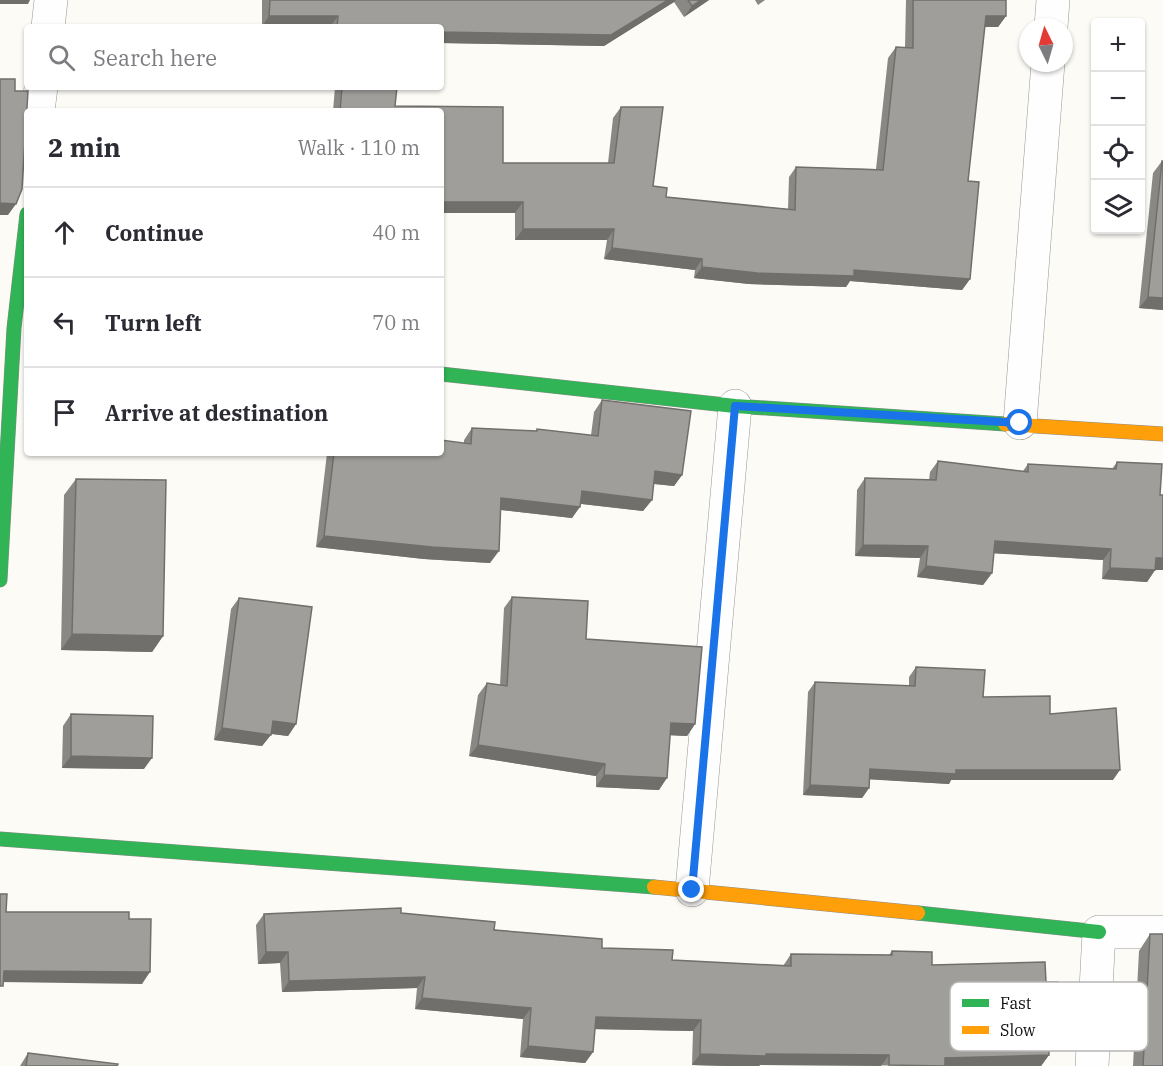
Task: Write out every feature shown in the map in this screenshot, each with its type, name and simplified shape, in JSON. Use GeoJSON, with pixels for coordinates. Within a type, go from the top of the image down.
{"type":"FeatureCollection","features":[{"type":"Feature","properties":{"kind":"street"},"geometry":{"type":"LineString","coordinates":[[48,24],[51,0]]}},
{"type":"Feature","properties":{"kind":"street"},"geometry":{"type":"LineString","coordinates":[[1052,18],[1053,0]]}},
{"type":"Feature","properties":{"kind":"street"},"geometry":{"type":"LineString","coordinates":[[1020,423],[1047,72]]}},
{"type":"Feature","properties":{"kind":"street"},"geometry":{"type":"LineString","coordinates":[[38,108],[41,90]]}},
{"type":"Feature","properties":{"kind":"street"},"geometry":{"type":"LineString","coordinates":[[0,580],[14,329],[24,241]]}},
{"type":"Feature","properties":{"kind":"street"},"geometry":{"type":"LineString","coordinates":[[444,374],[735,406],[1163,434]]}},
{"type":"Feature","properties":{"kind":"street"},"geometry":{"type":"LineString","coordinates":[[692,890],[735,406]]}},
{"type":"Feature","properties":{"kind":"street"},"geometry":{"type":"LineString","coordinates":[[0,839],[692,890],[1100,932],[1163,932]]}},
{"type":"Feature","properties":{"kind":"street"},"geometry":{"type":"LineString","coordinates":[[1097,982],[1100,932]]}},
{"type":"Feature","properties":{"kind":"street"},"geometry":{"type":"LineString","coordinates":[[1092,1066],[1093,1051]]}},
{"type":"Feature","properties":{"kind":"building"},"geometry":{"type":"Polygon","coordinates":[[[270,0],[668,0],[611,35],[444,32],[444,24],[337,24],[338,16],[269,16],[270,0]]]}},
{"type":"Feature","properties":{"kind":"building"},"geometry":{"type":"Polygon","coordinates":[[[688,0],[701,0],[692,6],[688,0]]]}},
{"type":"Feature","properties":{"kind":"building"},"geometry":{"type":"Polygon","coordinates":[[[913,0],[1006,0],[1006,16],[986,16],[968,181],[979,182],[970,279],[854,270],[854,276],[757,273],[702,267],[702,259],[612,248],[614,229],[523,229],[523,202],[444,202],[444,108],[340,108],[342,90],[397,90],[395,106],[503,107],[503,163],[614,163],[621,107],[663,107],[653,186],[667,188],[666,197],[795,210],[796,167],[883,170],[896,47],[913,48],[913,0]]]}},
{"type":"Feature","properties":{"kind":"building"},"geometry":{"type":"Polygon","coordinates":[[[0,79],[15,79],[15,91],[28,91],[27,108],[24,108],[22,189],[16,204],[0,203],[0,79]]]}},
{"type":"Feature","properties":{"kind":"building"},"geometry":{"type":"Polygon","coordinates":[[[1163,161],[1163,298],[1148,297],[1163,161]]]}},
{"type":"Feature","properties":{"kind":"building"},"geometry":{"type":"Polygon","coordinates":[[[602,400],[691,411],[682,475],[655,471],[652,500],[582,491],[580,507],[501,498],[499,551],[324,536],[334,456],[444,456],[444,440],[471,444],[472,428],[537,431],[537,429],[598,436],[602,400]]]}},
{"type":"Feature","properties":{"kind":"building"},"geometry":{"type":"Polygon","coordinates":[[[938,461],[1028,472],[1028,464],[1116,469],[1117,462],[1162,464],[1160,495],[1163,495],[1163,558],[1156,558],[1155,570],[1110,568],[1111,549],[995,541],[992,573],[926,566],[928,546],[863,545],[865,478],[936,480],[938,461]]]}},
{"type":"Feature","properties":{"kind":"building"},"geometry":{"type":"Polygon","coordinates":[[[76,479],[166,480],[163,636],[72,634],[76,479]]]}},
{"type":"Feature","properties":{"kind":"building"},"geometry":{"type":"Polygon","coordinates":[[[512,597],[588,601],[586,639],[702,647],[695,724],[671,723],[667,778],[604,775],[605,764],[478,745],[487,683],[507,686],[512,597]]]}},
{"type":"Feature","properties":{"kind":"building"},"geometry":{"type":"Polygon","coordinates":[[[239,598],[312,607],[296,724],[273,721],[271,735],[222,728],[239,598]]]}},
{"type":"Feature","properties":{"kind":"building"},"geometry":{"type":"Polygon","coordinates":[[[916,667],[985,670],[983,697],[1050,696],[1050,714],[1116,708],[1120,770],[956,770],[956,774],[870,769],[869,788],[810,785],[815,682],[915,686],[916,667]]]}},
{"type":"Feature","properties":{"kind":"building"},"geometry":{"type":"Polygon","coordinates":[[[71,714],[153,716],[152,758],[71,756],[71,714]]]}},
{"type":"Feature","properties":{"kind":"building"},"geometry":{"type":"Polygon","coordinates":[[[0,894],[7,894],[6,912],[129,912],[129,919],[151,919],[150,972],[4,971],[3,986],[0,986],[0,894]]]}},
{"type":"Feature","properties":{"kind":"building"},"geometry":{"type":"Polygon","coordinates":[[[401,908],[401,913],[495,922],[494,930],[602,939],[602,948],[673,950],[672,960],[791,966],[791,954],[892,955],[892,951],[932,952],[932,965],[1045,962],[1046,982],[950,982],[950,1051],[1049,1051],[1049,1055],[945,1058],[945,1066],[889,1065],[889,1055],[700,1054],[701,1020],[596,1017],[593,1052],[528,1046],[531,1008],[422,998],[425,977],[289,981],[288,952],[266,952],[264,914],[401,908]]]}},
{"type":"Feature","properties":{"kind":"building"},"geometry":{"type":"Polygon","coordinates":[[[1150,934],[1163,934],[1163,1066],[1143,1066],[1144,1051],[1148,1051],[1150,934]]]}},
{"type":"Feature","properties":{"kind":"building"},"geometry":{"type":"Polygon","coordinates":[[[28,1053],[118,1064],[117,1066],[26,1066],[28,1053]]]}},
{"type":"Feature","properties":{"kind":"traffic: fast"},"geometry":{"type":"LineString","coordinates":[[0,580],[14,328],[24,240]]}},
{"type":"Feature","properties":{"kind":"traffic: fast"},"geometry":{"type":"LineString","coordinates":[[444,374],[735,406],[1005,424]]}},
{"type":"Feature","properties":{"kind":"traffic: fast"},"geometry":{"type":"LineString","coordinates":[[0,839],[654,887]]}},
{"type":"Feature","properties":{"kind":"traffic: fast"},"geometry":{"type":"LineString","coordinates":[[918,913],[1099,932]]}},
{"type":"Feature","properties":{"kind":"traffic: slow"},"geometry":{"type":"LineString","coordinates":[[1005,424],[1163,434]]}},
{"type":"Feature","properties":{"kind":"traffic: slow"},"geometry":{"type":"LineString","coordinates":[[654,887],[918,913]]}},
{"type":"Feature","properties":{"kind":"route"},"geometry":{"type":"LineString","coordinates":[[692,890],[735,406],[1020,423]]}}]}
